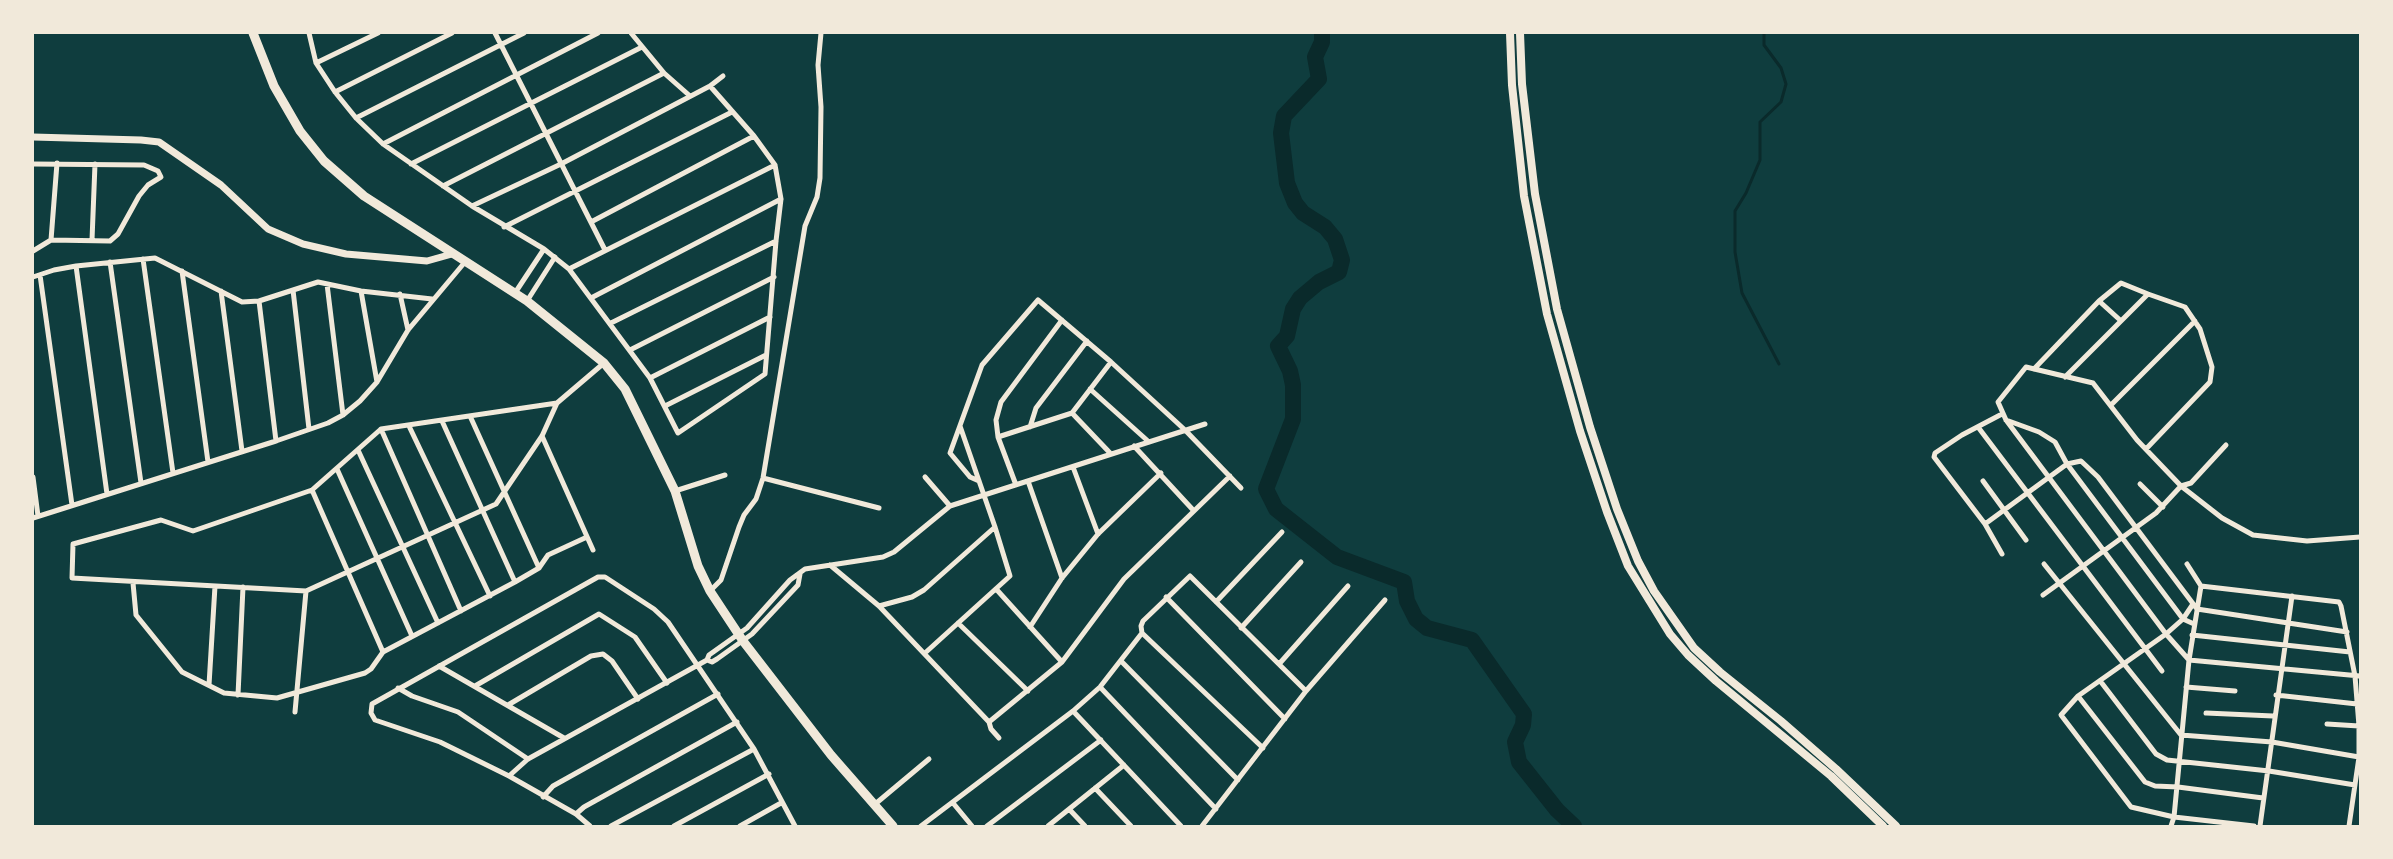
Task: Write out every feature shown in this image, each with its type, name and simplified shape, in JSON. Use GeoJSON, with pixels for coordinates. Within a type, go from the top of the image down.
{"type":"FeatureCollection","features":[{"type":"Feature","properties":{"kind":"main road"},"geometry":{"type":"LineString","coordinates":[[253,33],[274,86],[300,130],[324,161],[364,196],[527,301],[604,363],[625,389],[675,491],[698,566],[710,591],[740,638],[831,755],[893,826]]}},
{"type":"Feature","properties":{"kind":"main road"},"geometry":{"type":"LineString","coordinates":[[1510,33],[1515,118],[1524,195],[1547,314],[1580,431],[1628,566],[1670,634],[1688,655],[1831,776],[1883,826]]}},
{"type":"Feature","properties":{"kind":"main road"},"geometry":{"type":"LineString","coordinates":[[1520,33],[1522,84],[1533,183],[1557,309],[1590,427],[1617,509],[1638,561],[1654,591],[1694,648],[1836,769],[1896,826]]}},
{"type":"Feature","properties":{"kind":"street"},"geometry":{"type":"LineString","coordinates":[[309,33],[316,63],[334,92],[356,118],[383,144],[504,227],[544,249],[569,269],[650,378],[678,434],[765,374],[774,277],[781,199],[775,165],[754,136],[710,86]]}},
{"type":"Feature","properties":{"kind":"street"},"geometry":{"type":"LineString","coordinates":[[316,63],[378,33]]}},
{"type":"Feature","properties":{"kind":"street"},"geometry":{"type":"LineString","coordinates":[[334,92],[452,33]]}},
{"type":"Feature","properties":{"kind":"street"},"geometry":{"type":"LineString","coordinates":[[495,33],[605,250]]}},
{"type":"Feature","properties":{"kind":"street"},"geometry":{"type":"LineString","coordinates":[[356,118],[524,33]]}},
{"type":"Feature","properties":{"kind":"street"},"geometry":{"type":"LineString","coordinates":[[383,144],[598,33]]}},
{"type":"Feature","properties":{"kind":"street"},"geometry":{"type":"LineString","coordinates":[[632,33],[664,73],[690,96]]}},
{"type":"Feature","properties":{"kind":"street"},"geometry":{"type":"LineString","coordinates":[[710,591],[721,580],[739,527],[744,515],[756,499],[763,478],[805,226],[817,197],[820,178],[821,107],[818,65],[821,33]]}},
{"type":"Feature","properties":{"kind":"street"},"geometry":{"type":"LineString","coordinates":[[411,164],[642,47]]}},
{"type":"Feature","properties":{"kind":"street"},"geometry":{"type":"LineString","coordinates":[[443,186],[664,73]]}},
{"type":"Feature","properties":{"kind":"street"},"geometry":{"type":"LineString","coordinates":[[472,206],[561,164],[710,86],[723,76]]}},
{"type":"Feature","properties":{"kind":"street"},"geometry":{"type":"LineString","coordinates":[[504,227],[732,112]]}},
{"type":"Feature","properties":{"kind":"street"},"geometry":{"type":"LineString","coordinates":[[591,222],[754,136]]}},
{"type":"Feature","properties":{"kind":"street"},"geometry":{"type":"LineString","coordinates":[[33,137],[159,142],[221,185],[268,229],[303,244],[346,254],[427,261],[453,254]]}},
{"type":"Feature","properties":{"kind":"street"},"geometry":{"type":"LineString","coordinates":[[51,240],[57,163]]}},
{"type":"Feature","properties":{"kind":"street"},"geometry":{"type":"LineString","coordinates":[[33,164],[144,165],[158,171],[161,177],[148,185],[139,196],[118,234],[110,241],[51,240],[33,251]]}},
{"type":"Feature","properties":{"kind":"street"},"geometry":{"type":"LineString","coordinates":[[92,240],[96,164]]}},
{"type":"Feature","properties":{"kind":"street"},"geometry":{"type":"LineString","coordinates":[[569,269],[775,165]]}},
{"type":"Feature","properties":{"kind":"street"},"geometry":{"type":"LineString","coordinates":[[591,298],[781,199]]}},
{"type":"Feature","properties":{"kind":"street"},"geometry":{"type":"LineString","coordinates":[[610,323],[776,241]]}},
{"type":"Feature","properties":{"kind":"street"},"geometry":{"type":"LineString","coordinates":[[515,293],[544,249]]}},
{"type":"Feature","properties":{"kind":"street"},"geometry":{"type":"LineString","coordinates":[[527,301],[555,257]]}},
{"type":"Feature","properties":{"kind":"street"},"geometry":{"type":"LineString","coordinates":[[33,277],[76,266],[155,258],[242,303],[260,301],[318,282],[361,291],[432,299]]}},
{"type":"Feature","properties":{"kind":"street"},"geometry":{"type":"LineString","coordinates":[[143,259],[172,473]]}},
{"type":"Feature","properties":{"kind":"street"},"geometry":{"type":"LineString","coordinates":[[110,262],[141,483]]}},
{"type":"Feature","properties":{"kind":"street"},"geometry":{"type":"LineString","coordinates":[[33,477],[36,517],[328,423],[343,415],[360,401],[377,382],[408,330],[465,262]]}},
{"type":"Feature","properties":{"kind":"street"},"geometry":{"type":"LineString","coordinates":[[76,266],[107,494]]}},
{"type":"Feature","properties":{"kind":"street"},"geometry":{"type":"LineString","coordinates":[[182,271],[208,462]]}},
{"type":"Feature","properties":{"kind":"street"},"geometry":{"type":"LineString","coordinates":[[40,275],[72,505]]}},
{"type":"Feature","properties":{"kind":"street"},"geometry":{"type":"LineString","coordinates":[[630,350],[774,277]]}},
{"type":"Feature","properties":{"kind":"street"},"geometry":{"type":"LineString","coordinates":[[2034,369],[2099,301],[2121,283],[2185,307],[2200,329],[2212,367],[2210,382],[2146,449]]}},
{"type":"Feature","properties":{"kind":"street"},"geometry":{"type":"LineString","coordinates":[[327,284],[343,415]]}},
{"type":"Feature","properties":{"kind":"street"},"geometry":{"type":"LineString","coordinates":[[293,290],[309,429]]}},
{"type":"Feature","properties":{"kind":"street"},"geometry":{"type":"LineString","coordinates":[[221,291],[242,452]]}},
{"type":"Feature","properties":{"kind":"street"},"geometry":{"type":"LineString","coordinates":[[361,291],[377,382]]}},
{"type":"Feature","properties":{"kind":"street"},"geometry":{"type":"LineString","coordinates":[[400,294],[408,330]]}},
{"type":"Feature","properties":{"kind":"street"},"geometry":{"type":"LineString","coordinates":[[2065,376],[2148,294]]}},
{"type":"Feature","properties":{"kind":"street"},"geometry":{"type":"LineString","coordinates":[[979,481],[970,477],[950,453],[982,364],[1038,300],[1111,362],[1185,430],[1241,488]]}},
{"type":"Feature","properties":{"kind":"street"},"geometry":{"type":"LineString","coordinates":[[260,301],[276,441]]}},
{"type":"Feature","properties":{"kind":"street"},"geometry":{"type":"LineString","coordinates":[[2099,301],[2120,320]]}},
{"type":"Feature","properties":{"kind":"street"},"geometry":{"type":"LineString","coordinates":[[650,378],[770,317]]}},
{"type":"Feature","properties":{"kind":"street"},"geometry":{"type":"LineString","coordinates":[[1017,485],[998,437],[996,420],[1001,402],[1062,320]]}},
{"type":"Feature","properties":{"kind":"street"},"geometry":{"type":"LineString","coordinates":[[2111,405],[2195,321]]}},
{"type":"Feature","properties":{"kind":"street"},"geometry":{"type":"LineString","coordinates":[[1030,427],[1036,408],[1087,341]]}},
{"type":"Feature","properties":{"kind":"street"},"geometry":{"type":"LineString","coordinates":[[665,406],[766,354]]}},
{"type":"Feature","properties":{"kind":"street"},"geometry":{"type":"LineString","coordinates":[[998,437],[1072,413],[1111,362]]}},
{"type":"Feature","properties":{"kind":"street"},"geometry":{"type":"LineString","coordinates":[[557,403],[381,429],[312,490],[193,531],[161,520],[73,544],[72,578],[306,591],[496,504],[505,494],[542,436],[557,403],[604,363]]}},
{"type":"Feature","properties":{"kind":"street"},"geometry":{"type":"LineString","coordinates":[[2357,676],[2189,660],[2166,634],[2048,477],[2002,414],[1998,402],[2026,368],[2093,383],[2146,449],[2181,486],[2222,518],[2253,535],[2307,541],[2360,537]]}},
{"type":"Feature","properties":{"kind":"street"},"geometry":{"type":"LineString","coordinates":[[1090,389],[1149,442]]}},
{"type":"Feature","properties":{"kind":"street"},"geometry":{"type":"LineString","coordinates":[[1072,413],[1111,454]]}},
{"type":"Feature","properties":{"kind":"street"},"geometry":{"type":"LineString","coordinates":[[2002,414],[1935,453],[1934,457],[1985,524],[2002,554]]}},
{"type":"Feature","properties":{"kind":"street"},"geometry":{"type":"LineString","coordinates":[[470,416],[539,568]]}},
{"type":"Feature","properties":{"kind":"street"},"geometry":{"type":"LineString","coordinates":[[2006,420],[2049,436],[2067,464],[2183,619],[2194,624]]}},
{"type":"Feature","properties":{"kind":"street"},"geometry":{"type":"LineString","coordinates":[[442,421],[516,582]]}},
{"type":"Feature","properties":{"kind":"street"},"geometry":{"type":"LineString","coordinates":[[740,638],[790,580],[805,569],[854,563],[889,555],[950,506],[1205,424]]}},
{"type":"Feature","properties":{"kind":"street"},"geometry":{"type":"LineString","coordinates":[[409,426],[490,596]]}},
{"type":"Feature","properties":{"kind":"street"},"geometry":{"type":"LineString","coordinates":[[925,653],[1010,576],[960,426]]}},
{"type":"Feature","properties":{"kind":"street"},"geometry":{"type":"LineString","coordinates":[[1978,427],[2162,671]]}},
{"type":"Feature","properties":{"kind":"street"},"geometry":{"type":"LineString","coordinates":[[381,429],[461,611]]}},
{"type":"Feature","properties":{"kind":"street"},"geometry":{"type":"LineString","coordinates":[[542,436],[593,550]]}},
{"type":"Feature","properties":{"kind":"street"},"geometry":{"type":"LineString","coordinates":[[2043,596],[2163,507],[2181,486],[2191,483],[2226,445]]}},
{"type":"Feature","properties":{"kind":"street"},"geometry":{"type":"LineString","coordinates":[[1134,446],[1194,511]]}},
{"type":"Feature","properties":{"kind":"street"},"geometry":{"type":"LineString","coordinates":[[358,450],[438,623]]}},
{"type":"Feature","properties":{"kind":"street"},"geometry":{"type":"LineString","coordinates":[[1985,524],[2067,464],[2081,461],[2135,527],[2195,607],[2347,632]]}},
{"type":"Feature","properties":{"kind":"street"},"geometry":{"type":"LineString","coordinates":[[1073,466],[1098,534]]}},
{"type":"Feature","properties":{"kind":"street"},"geometry":{"type":"LineString","coordinates":[[337,469],[412,636]]}},
{"type":"Feature","properties":{"kind":"street"},"geometry":{"type":"LineString","coordinates":[[1030,627],[1062,578],[1098,534],[1161,473]]}},
{"type":"Feature","properties":{"kind":"street"},"geometry":{"type":"LineString","coordinates":[[675,491],[725,475]]}},
{"type":"Feature","properties":{"kind":"street"},"geometry":{"type":"LineString","coordinates":[[989,722],[1062,662],[1124,579],[1230,476]]}},
{"type":"Feature","properties":{"kind":"street"},"geometry":{"type":"LineString","coordinates":[[925,477],[950,506]]}},
{"type":"Feature","properties":{"kind":"street"},"geometry":{"type":"LineString","coordinates":[[763,478],[879,508]]}},
{"type":"Feature","properties":{"kind":"street"},"geometry":{"type":"LineString","coordinates":[[1028,481],[1062,578]]}},
{"type":"Feature","properties":{"kind":"street"},"geometry":{"type":"LineString","coordinates":[[1983,481],[2026,540]]}},
{"type":"Feature","properties":{"kind":"street"},"geometry":{"type":"LineString","coordinates":[[2139,484],[2163,507]]}},
{"type":"Feature","properties":{"kind":"street"},"geometry":{"type":"LineString","coordinates":[[312,490],[383,652]]}},
{"type":"Feature","properties":{"kind":"street"},"geometry":{"type":"LineString","coordinates":[[879,606],[912,597],[924,590],[995,527]]}},
{"type":"Feature","properties":{"kind":"street"},"geometry":{"type":"LineString","coordinates":[[1216,603],[1282,532]]}},
{"type":"Feature","properties":{"kind":"street"},"geometry":{"type":"LineString","coordinates":[[133,583],[135,615],[178,668],[224,693],[269,699],[365,674],[383,652],[516,582],[539,568],[548,555],[587,537]]}},
{"type":"Feature","properties":{"kind":"street"},"geometry":{"type":"LineString","coordinates":[[1241,628],[1301,562]]}},
{"type":"Feature","properties":{"kind":"street"},"geometry":{"type":"LineString","coordinates":[[2044,564],[2181,735],[2272,742],[2359,757]]}},
{"type":"Feature","properties":{"kind":"street"},"geometry":{"type":"LineString","coordinates":[[2171,826],[2178,787],[2181,735],[2195,607],[2201,586],[2187,564]]}},
{"type":"Feature","properties":{"kind":"street"},"geometry":{"type":"LineString","coordinates":[[830,565],[879,606],[925,653],[989,722],[991,729],[999,738]]}},
{"type":"Feature","properties":{"kind":"street"},"geometry":{"type":"LineString","coordinates":[[509,776],[528,759],[564,738],[707,660],[712,662],[780,606],[798,585],[800,574]]}},
{"type":"Feature","properties":{"kind":"street"},"geometry":{"type":"LineString","coordinates":[[590,826],[576,814],[509,776],[440,742],[375,720],[371,713],[372,704],[398,688],[602,576],[654,609],[668,622],[754,748],[770,774],[781,803],[795,826]]}},
{"type":"Feature","properties":{"kind":"street"},"geometry":{"type":"LineString","coordinates":[[1263,748],[1142,633],[1143,621],[1190,576],[1306,691]]}},
{"type":"Feature","properties":{"kind":"street"},"geometry":{"type":"LineString","coordinates":[[208,685],[214,586]]}},
{"type":"Feature","properties":{"kind":"street"},"geometry":{"type":"LineString","coordinates":[[1280,663],[1348,586]]}},
{"type":"Feature","properties":{"kind":"street"},"geometry":{"type":"LineString","coordinates":[[2201,586],[2339,602],[2357,676],[2359,757],[2349,826]]}},
{"type":"Feature","properties":{"kind":"street"},"geometry":{"type":"LineString","coordinates":[[238,695],[243,587]]}},
{"type":"Feature","properties":{"kind":"street"},"geometry":{"type":"LineString","coordinates":[[997,590],[1062,662]]}},
{"type":"Feature","properties":{"kind":"street"},"geometry":{"type":"LineString","coordinates":[[296,712],[306,591]]}},
{"type":"Feature","properties":{"kind":"street"},"geometry":{"type":"LineString","coordinates":[[2260,826],[2269,771],[2273,716],[2292,596]]}},
{"type":"Feature","properties":{"kind":"street"},"geometry":{"type":"LineString","coordinates":[[1166,597],[1285,719]]}},
{"type":"Feature","properties":{"kind":"street"},"geometry":{"type":"LineString","coordinates":[[1202,826],[1306,691],[1385,600]]}},
{"type":"Feature","properties":{"kind":"street"},"geometry":{"type":"LineString","coordinates":[[2195,607],[2166,634],[2101,682],[2078,696],[2061,715],[2126,802],[2138,810],[2174,817],[2254,826]]}},
{"type":"Feature","properties":{"kind":"street"},"geometry":{"type":"LineString","coordinates":[[475,686],[599,614],[636,637],[667,683]]}},
{"type":"Feature","properties":{"kind":"street"},"geometry":{"type":"LineString","coordinates":[[958,622],[1028,691]]}},
{"type":"Feature","properties":{"kind":"street"},"geometry":{"type":"LineString","coordinates":[[921,826],[928,824],[1073,711],[1100,687],[1142,633]]}},
{"type":"Feature","properties":{"kind":"street"},"geometry":{"type":"LineString","coordinates":[[2192,635],[2350,652]]}},
{"type":"Feature","properties":{"kind":"street"},"geometry":{"type":"LineString","coordinates":[[508,705],[591,656],[603,654],[612,661],[638,699]]}},
{"type":"Feature","properties":{"kind":"street"},"geometry":{"type":"LineString","coordinates":[[1121,661],[1238,780]]}},
{"type":"Feature","properties":{"kind":"street"},"geometry":{"type":"LineString","coordinates":[[440,666],[564,738]]}},
{"type":"Feature","properties":{"kind":"street"},"geometry":{"type":"LineString","coordinates":[[2101,682],[2156,754],[2167,760],[2269,771],[2355,785]]}},
{"type":"Feature","properties":{"kind":"street"},"geometry":{"type":"LineString","coordinates":[[1100,687],[1216,809]]}},
{"type":"Feature","properties":{"kind":"street"},"geometry":{"type":"LineString","coordinates":[[2186,687],[2235,691]]}},
{"type":"Feature","properties":{"kind":"street"},"geometry":{"type":"LineString","coordinates":[[398,688],[412,696],[458,712],[528,759]]}},
{"type":"Feature","properties":{"kind":"street"},"geometry":{"type":"LineString","coordinates":[[543,797],[553,786],[718,694]]}},
{"type":"Feature","properties":{"kind":"street"},"geometry":{"type":"LineString","coordinates":[[2277,695],[2357,705]]}},
{"type":"Feature","properties":{"kind":"street"},"geometry":{"type":"LineString","coordinates":[[2078,696],[2140,777],[2155,786],[2263,798]]}},
{"type":"Feature","properties":{"kind":"street"},"geometry":{"type":"LineString","coordinates":[[1073,711],[1181,826]]}},
{"type":"Feature","properties":{"kind":"street"},"geometry":{"type":"LineString","coordinates":[[2205,713],[2273,716]]}},
{"type":"Feature","properties":{"kind":"street"},"geometry":{"type":"LineString","coordinates":[[576,814],[584,807],[737,722]]}},
{"type":"Feature","properties":{"kind":"street"},"geometry":{"type":"LineString","coordinates":[[2327,724],[2359,726]]}},
{"type":"Feature","properties":{"kind":"street"},"geometry":{"type":"LineString","coordinates":[[987,826],[1101,740]]}},
{"type":"Feature","properties":{"kind":"street"},"geometry":{"type":"LineString","coordinates":[[611,826],[754,748]]}},
{"type":"Feature","properties":{"kind":"street"},"geometry":{"type":"LineString","coordinates":[[874,805],[929,759]]}},
{"type":"Feature","properties":{"kind":"street"},"geometry":{"type":"LineString","coordinates":[[1048,826],[1125,765]]}},
{"type":"Feature","properties":{"kind":"street"},"geometry":{"type":"LineString","coordinates":[[674,826],[770,774]]}},
{"type":"Feature","properties":{"kind":"street"},"geometry":{"type":"LineString","coordinates":[[1095,788],[1131,826]]}},
{"type":"Feature","properties":{"kind":"street"},"geometry":{"type":"LineString","coordinates":[[740,826],[781,803]]}},
{"type":"Feature","properties":{"kind":"street"},"geometry":{"type":"LineString","coordinates":[[953,803],[972,826]]}},
{"type":"Feature","properties":{"kind":"street"},"geometry":{"type":"LineString","coordinates":[[1069,809],[1085,826]]}},
{"type":"Feature","properties":{"kind":"waterway"},"geometry":{"type":"LineString","coordinates":[[1322,33],[1322,42],[1315,57],[1319,79],[1284,116],[1281,133],[1287,183],[1295,203],[1303,213],[1325,227],[1335,239],[1342,260],[1339,272],[1319,282],[1300,298],[1293,309],[1287,336],[1278,346],[1290,371],[1293,385],[1293,419],[1266,489],[1276,509],[1337,557],[1404,582],[1407,601],[1416,619],[1427,628],[1472,640],[1524,714],[1523,725],[1515,742],[1519,762],[1557,810],[1574,826]]}},
{"type":"Feature","properties":{"kind":"waterway"},"geometry":{"type":"LineString","coordinates":[[1764,33],[1764,45],[1781,68],[1786,84],[1781,102],[1760,122],[1760,160],[1746,193],[1735,211],[1735,252],[1742,293],[1779,364]]}}]}
